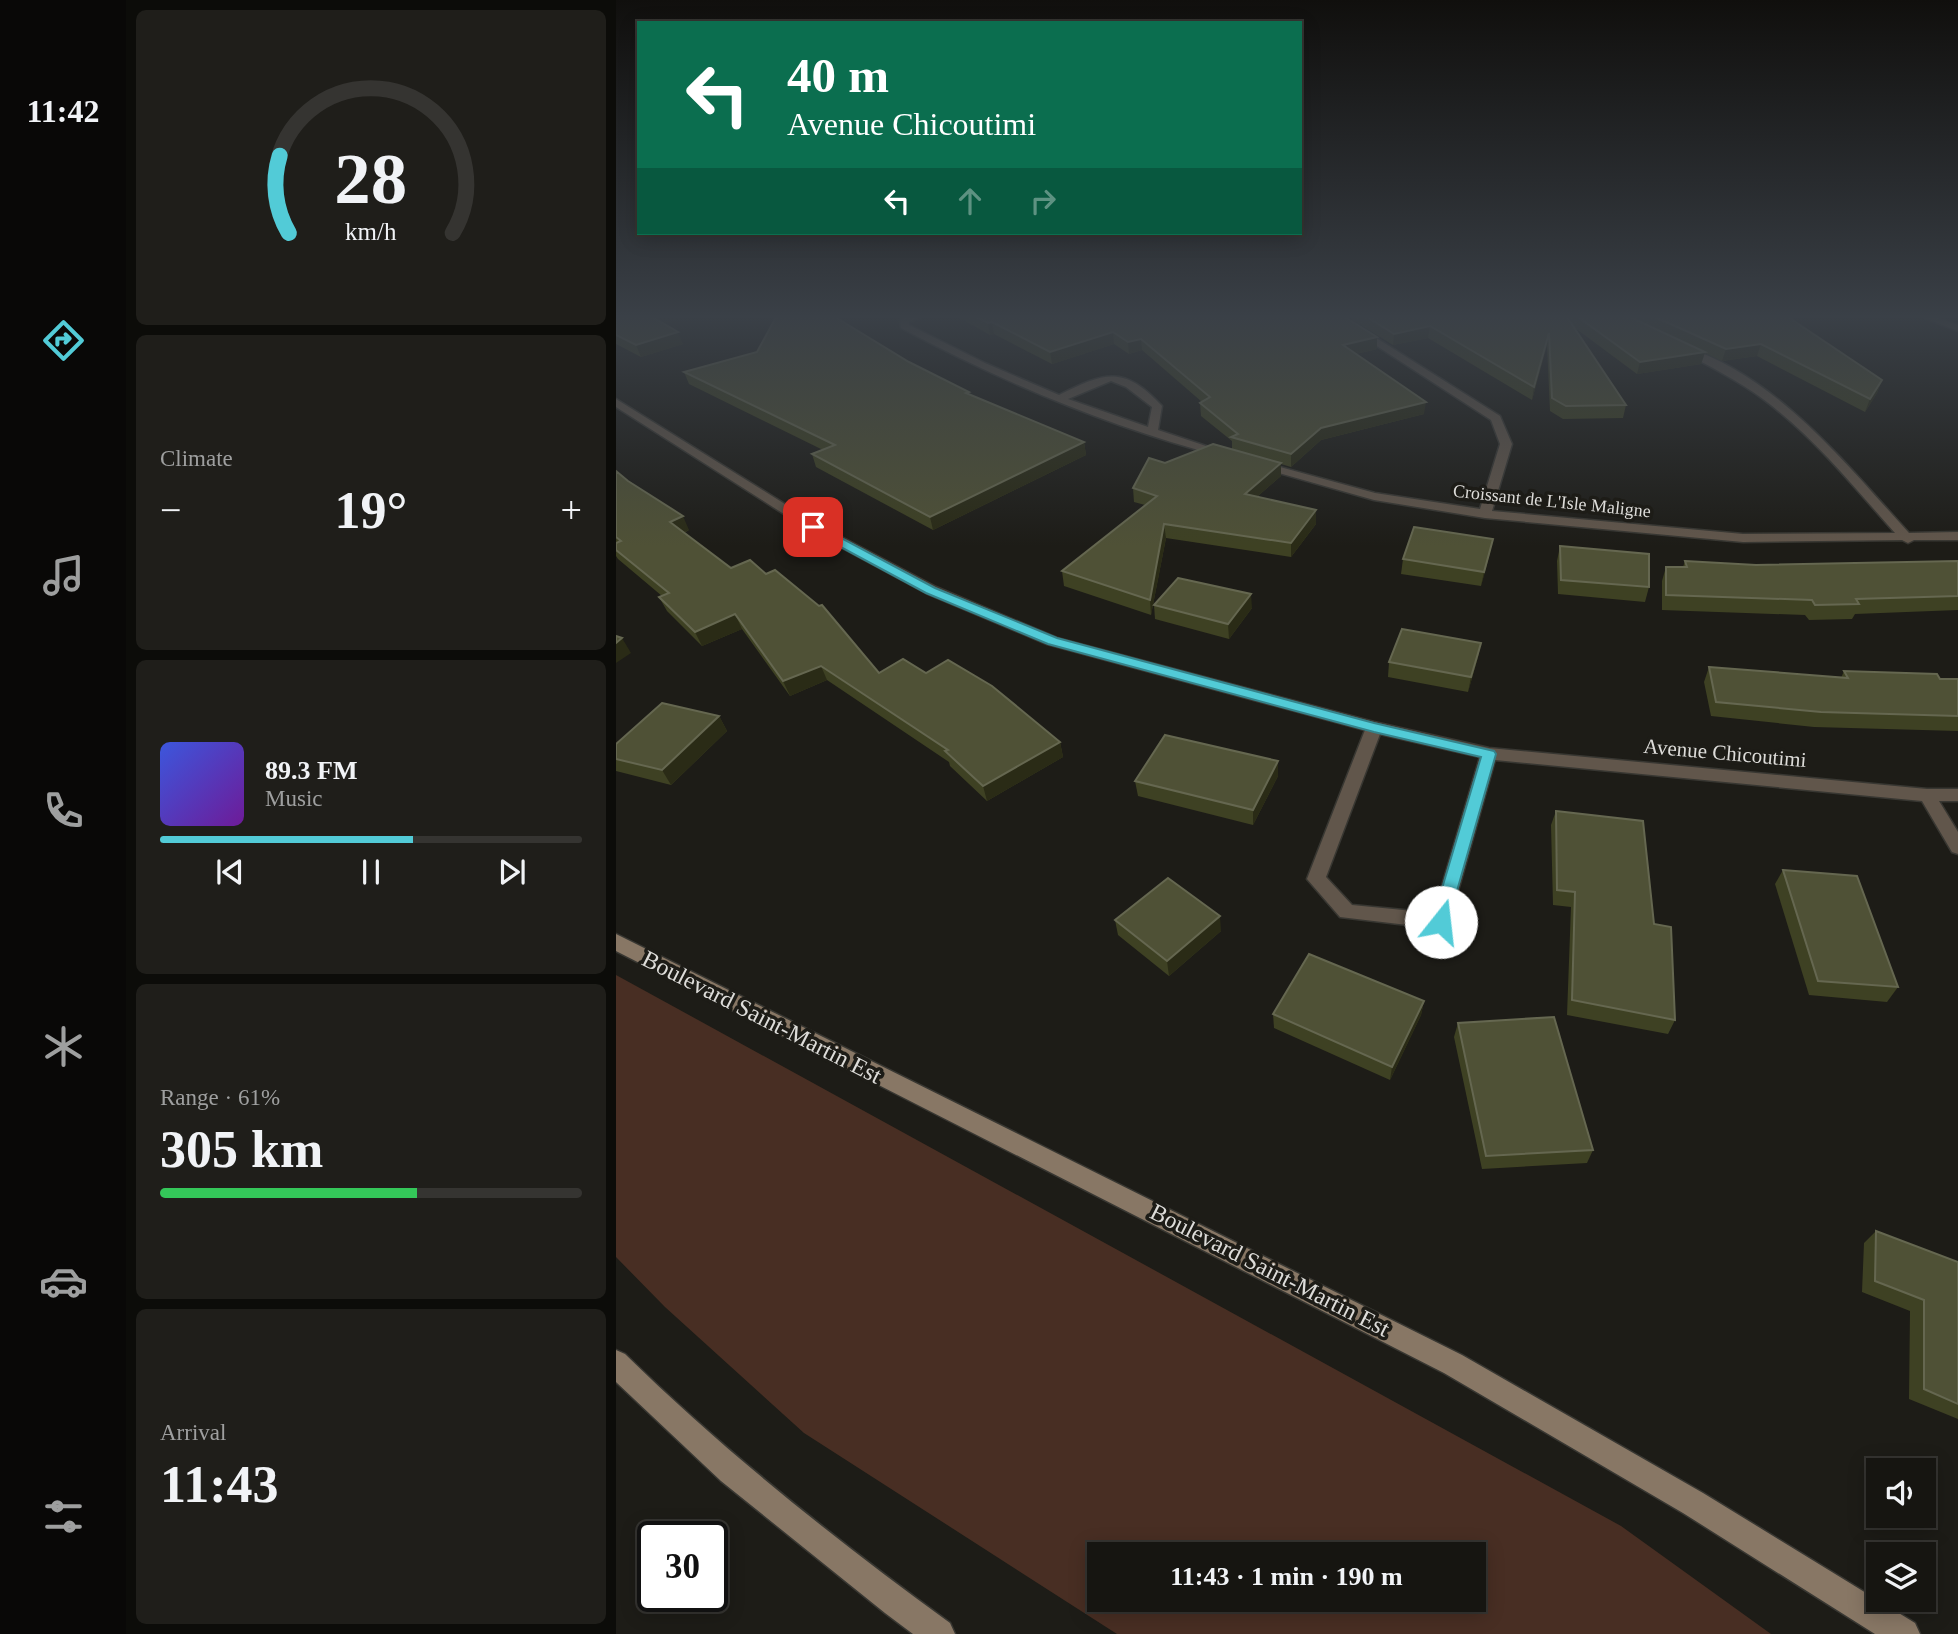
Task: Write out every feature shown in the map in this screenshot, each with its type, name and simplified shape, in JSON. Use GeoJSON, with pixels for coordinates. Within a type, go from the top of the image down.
{"type":"FeatureCollection","features":[{"type":"Feature","properties":{"kind":"main road","name":"Boulevard Saint-Martin Est"},"geometry":{"type":"LineString","coordinates":[[616,942],[1453,1364],[1692,1503],[1904,1634]]}},
{"type":"Feature","properties":{"kind":"main road"},"geometry":{"type":"LineString","coordinates":[[616,1363],[705,1451],[787,1519],[939,1634]]}},
{"type":"Feature","properties":{"kind":"street","name":"Croissant de L'Isle Maligne"},"geometry":{"type":"LineString","coordinates":[[1047,393],[1152,434],[1374,496],[1485,514],[1743,538],[1958,537]]}},
{"type":"Feature","properties":{"kind":"street"},"geometry":{"type":"LineString","coordinates":[[1059,399],[1071,393]]}},
{"type":"Feature","properties":{"kind":"street"},"geometry":{"type":"LineString","coordinates":[[1140,393],[1157,407],[1152,434]]}},
{"type":"Feature","properties":{"kind":"street"},"geometry":{"type":"LineString","coordinates":[[1457,393],[1496,418],[1506,444],[1485,514]]}},
{"type":"Feature","properties":{"kind":"street"},"geometry":{"type":"LineString","coordinates":[[1761,393],[1810,434],[1908,539]]}},
{"type":"Feature","properties":{"kind":"street","name":"Avenue Chicoutimi"},"geometry":{"type":"LineString","coordinates":[[616,402],[813,527],[931,590],[1052,641],[1374,727],[1489,754],[1927,795],[1958,795]]}},
{"type":"Feature","properties":{"kind":"street"},"geometry":{"type":"LineString","coordinates":[[1374,727],[1316,879],[1347,912],[1441,922],[1489,754]]}},
{"type":"Feature","properties":{"kind":"street"},"geometry":{"type":"LineString","coordinates":[[1927,795],[1958,847]]}},
{"type":"Feature","properties":{"kind":"shaded area"},"geometry":{"type":"Polygon","coordinates":[[[616,975],[1621,1526],[1771,1634],[1117,1634],[804,1433],[665,1307],[616,1257],[616,975]]]}},
{"type":"Feature","properties":{"kind":"building"},"geometry":{"type":"Polygon","coordinates":[[[728,393],[967,393],[1084,442],[930,517],[812,454],[835,445],[728,393]]]}},
{"type":"Feature","properties":{"kind":"building"},"geometry":{"type":"Polygon","coordinates":[[[1206,393],[1413,393],[1426,402],[1321,428],[1291,454],[1231,437],[1238,434],[1200,403],[1210,397],[1206,393]]]}},
{"type":"Feature","properties":{"kind":"building"},"geometry":{"type":"Polygon","coordinates":[[[1552,393],[1618,393],[1626,405],[1566,406],[1552,398],[1552,393]]]}},
{"type":"Feature","properties":{"kind":"building"},"geometry":{"type":"Polygon","coordinates":[[[1859,393],[1874,393],[1870,399],[1859,393]]]}},
{"type":"Feature","properties":{"kind":"building"},"geometry":{"type":"Polygon","coordinates":[[[1213,444],[1281,463],[1245,494],[1316,510],[1291,543],[1164,524],[1150,600],[1062,571],[1157,496],[1133,488],[1149,458],[1165,463],[1213,444]]]}},
{"type":"Feature","properties":{"kind":"building"},"geometry":{"type":"Polygon","coordinates":[[[616,471],[683,516],[670,522],[731,568],[750,560],[766,574],[775,570],[819,606],[822,605],[879,673],[903,659],[926,673],[948,660],[992,686],[1060,742],[983,786],[945,751],[948,750],[821,666],[783,681],[735,614],[695,632],[659,597],[669,593],[616,550],[616,543],[621,541],[616,537],[616,471]]]}},
{"type":"Feature","properties":{"kind":"building"},"geometry":{"type":"Polygon","coordinates":[[[1414,527],[1493,539],[1484,572],[1403,559],[1414,527]]]}},
{"type":"Feature","properties":{"kind":"building"},"geometry":{"type":"Polygon","coordinates":[[[1560,546],[1649,554],[1649,587],[1561,580],[1560,546]]]}},
{"type":"Feature","properties":{"kind":"building"},"geometry":{"type":"Polygon","coordinates":[[[1685,561],[1756,565],[1958,561],[1958,596],[1856,599],[1859,604],[1815,605],[1812,600],[1666,595],[1666,567],[1687,567],[1685,561]]]}},
{"type":"Feature","properties":{"kind":"building"},"geometry":{"type":"Polygon","coordinates":[[[1178,578],[1251,594],[1228,624],[1154,605],[1178,578]]]}},
{"type":"Feature","properties":{"kind":"building"},"geometry":{"type":"Polygon","coordinates":[[[1402,629],[1481,643],[1471,677],[1389,662],[1402,629]]]}},
{"type":"Feature","properties":{"kind":"building"},"geometry":{"type":"Polygon","coordinates":[[[1709,667],[1848,678],[1844,671],[1937,674],[1940,679],[1958,679],[1958,716],[1821,712],[1716,702],[1709,667]]]}},
{"type":"Feature","properties":{"kind":"building"},"geometry":{"type":"Polygon","coordinates":[[[662,703],[719,716],[662,770],[616,759],[616,744],[662,703]]]}},
{"type":"Feature","properties":{"kind":"building"},"geometry":{"type":"Polygon","coordinates":[[[1165,735],[1278,761],[1253,810],[1135,781],[1165,735]]]}},
{"type":"Feature","properties":{"kind":"building"},"geometry":{"type":"Polygon","coordinates":[[[1556,811],[1643,821],[1654,924],[1671,927],[1675,1020],[1572,1000],[1575,892],[1557,890],[1556,811]]]}},
{"type":"Feature","properties":{"kind":"building"},"geometry":{"type":"Polygon","coordinates":[[[1783,870],[1857,876],[1898,987],[1818,981],[1783,870]]]}},
{"type":"Feature","properties":{"kind":"building"},"geometry":{"type":"Polygon","coordinates":[[[1168,878],[1220,916],[1167,961],[1115,920],[1168,878]]]}},
{"type":"Feature","properties":{"kind":"building"},"geometry":{"type":"Polygon","coordinates":[[[1309,954],[1424,1001],[1392,1067],[1273,1014],[1309,954]]]}},
{"type":"Feature","properties":{"kind":"building"},"geometry":{"type":"Polygon","coordinates":[[[1554,1017],[1593,1150],[1486,1156],[1458,1023],[1554,1017]]]}},
{"type":"Feature","properties":{"kind":"building"},"geometry":{"type":"Polygon","coordinates":[[[1876,1231],[1958,1262],[1958,1404],[1924,1389],[1924,1300],[1875,1281],[1876,1231]]]}},
{"type":"Feature","properties":{"kind":"route"},"geometry":{"type":"LineString","coordinates":[[813,527],[931,590],[1052,641],[1374,727],[1489,754],[1441,922]]}}]}
